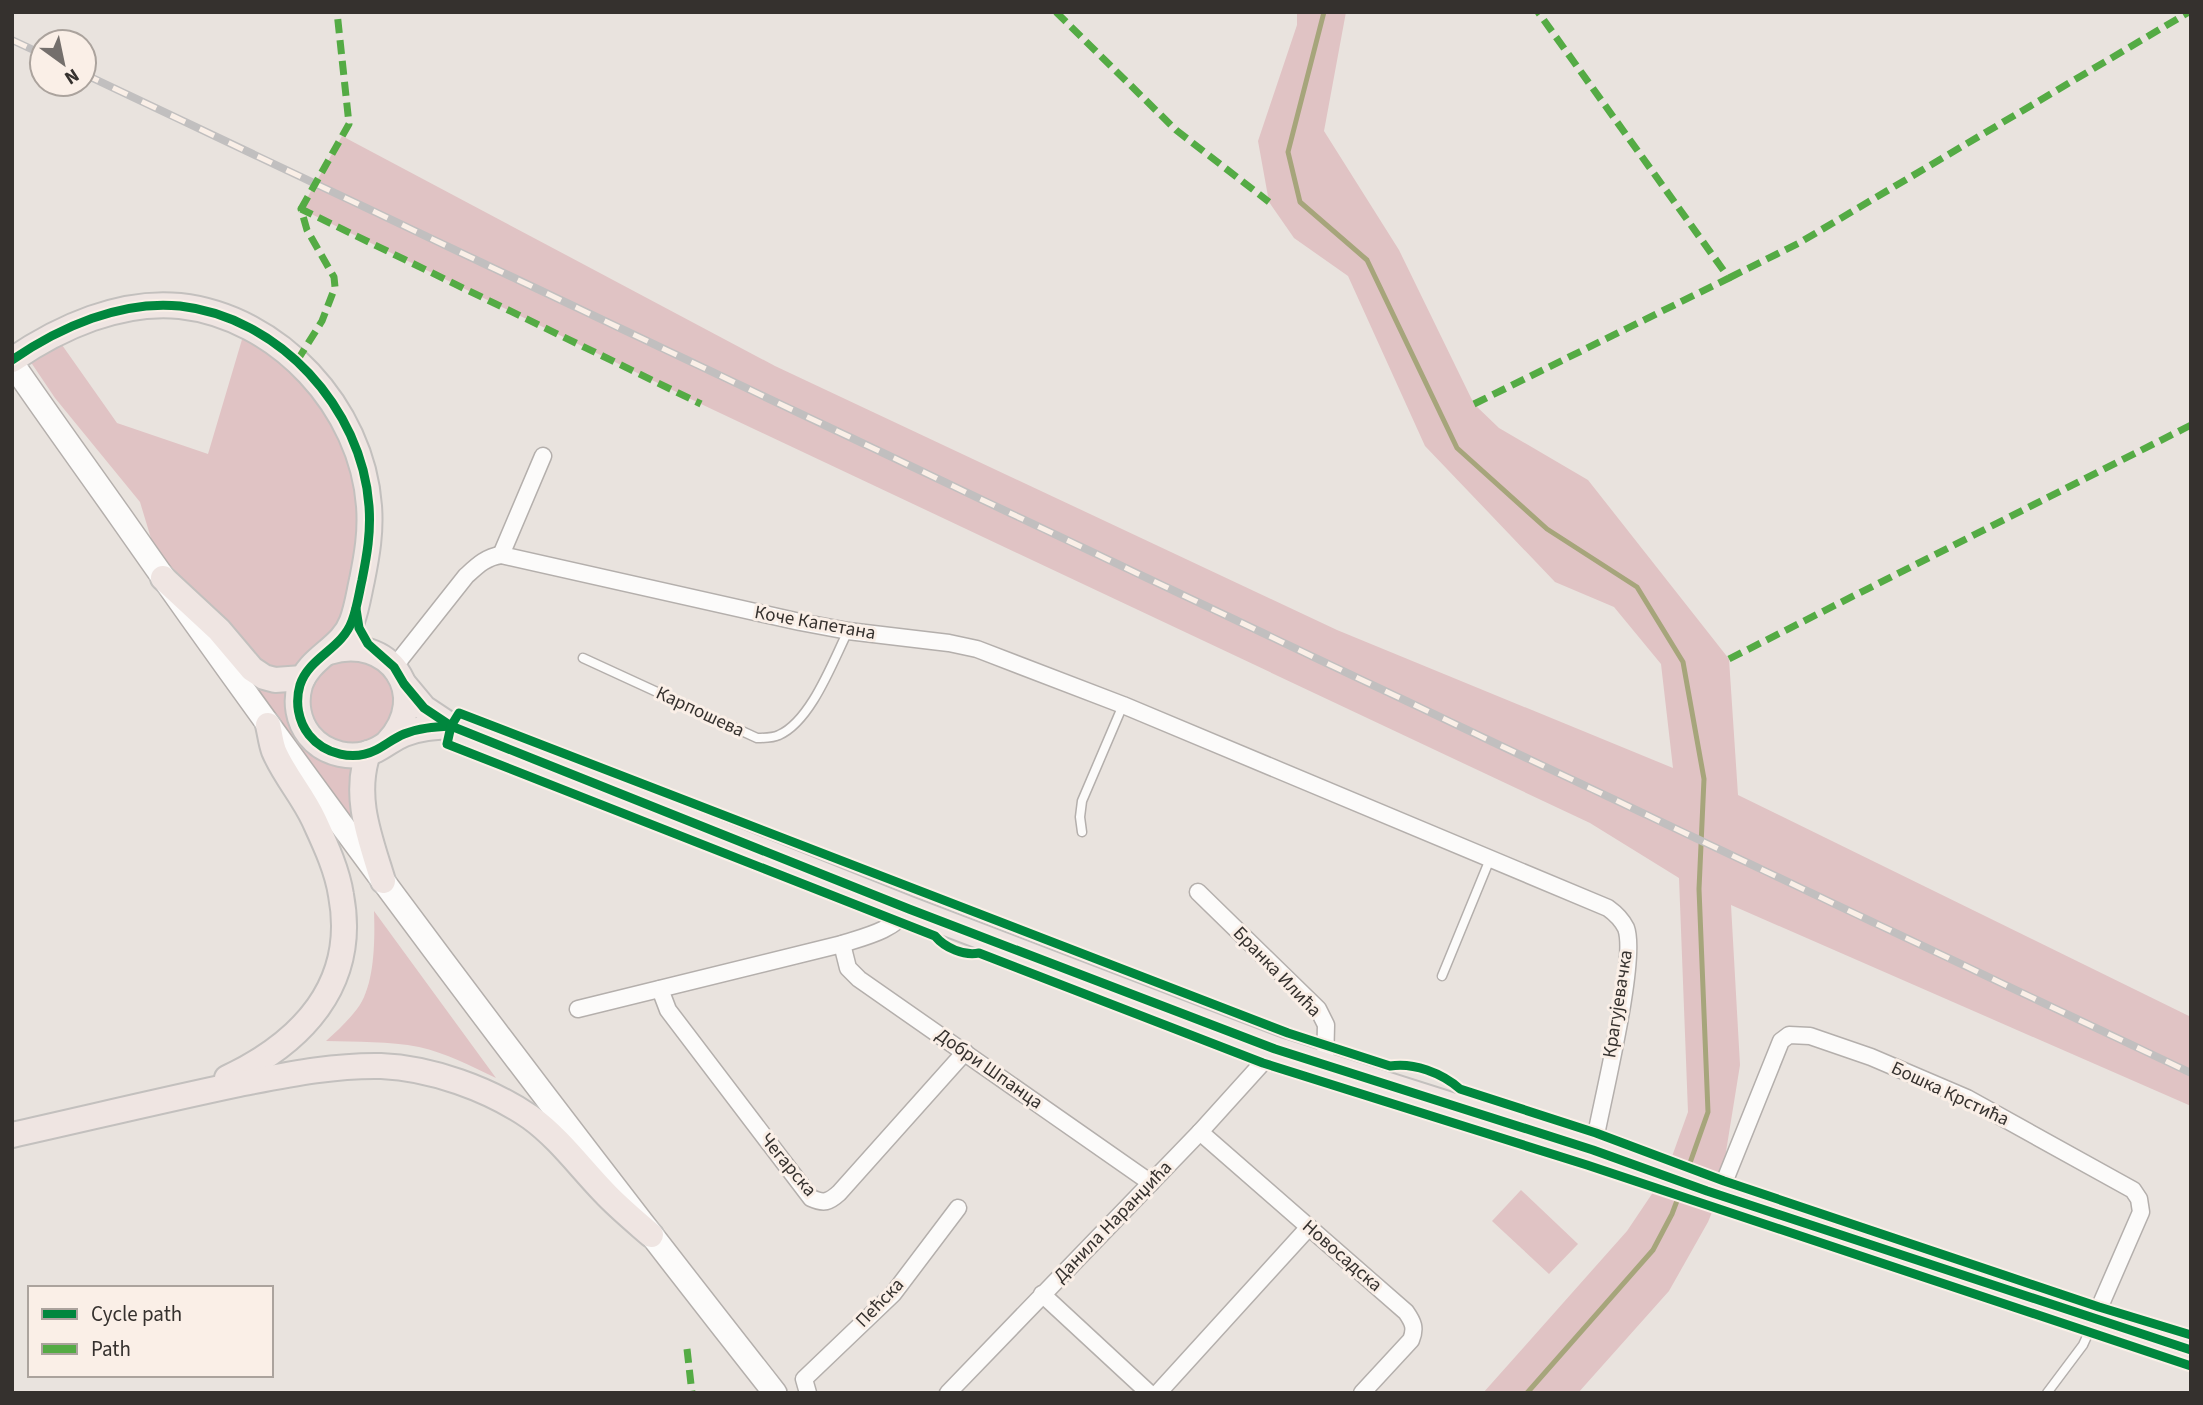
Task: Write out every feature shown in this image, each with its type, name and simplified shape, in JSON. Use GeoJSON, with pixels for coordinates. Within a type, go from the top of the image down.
{"type":"FeatureCollection","features":[{"type":"Feature","properties":{"kind":"main road"},"geometry":{"type":"LineString","coordinates":[[451,726],[418,730],[378,748],[343,755],[320,746],[310,737],[299,715],[297,702],[303,678],[314,663],[329,652],[346,633],[356,609],[370,525],[368,495],[361,461],[349,432],[336,408],[312,376],[282,349],[246,326],[215,314],[163,304],[137,307],[91,319],[55,335],[12,361],[163,578],[383,881],[651,1235],[775,1393]]}},
{"type":"Feature","properties":{"kind":"main road"},"geometry":{"type":"LineString","coordinates":[[163,578],[219,630],[252,669],[275,680],[303,678]]}},
{"type":"Feature","properties":{"kind":"main road"},"geometry":{"type":"LineString","coordinates":[[356,609],[362,636],[374,652],[399,676],[424,708],[451,726],[909,909],[1275,1049],[1592,1150],[1713,1193],[2191,1350]]}},
{"type":"Feature","properties":{"kind":"main road"},"geometry":{"type":"LineString","coordinates":[[329,652],[352,647],[374,652]]}},
{"type":"Feature","properties":{"kind":"main road"},"geometry":{"type":"LineString","coordinates":[[383,881],[362,804],[362,778],[378,748],[395,734],[404,715],[406,695],[399,676]]}},
{"type":"Feature","properties":{"kind":"main road"},"geometry":{"type":"LineString","coordinates":[[194,1093],[256,1064],[303,1028],[325,999],[340,957],[344,919],[342,896],[335,869],[313,817],[274,751],[268,725]]}},
{"type":"Feature","properties":{"kind":"main road"},"geometry":{"type":"LineString","coordinates":[[12,1135],[194,1093],[305,1071],[384,1066],[424,1073],[462,1084],[497,1098],[527,1115],[552,1134],[605,1193],[651,1235]]}},
{"type":"Feature","properties":{"kind":"street"},"geometry":{"type":"LineString","coordinates":[[399,676],[466,576],[485,560],[501,555],[543,456]]}},
{"type":"Feature","properties":{"kind":"street","name":"Коче Капетана"},"geometry":{"type":"LineString","coordinates":[[501,555],[848,631],[977,649],[1123,705],[1360,804]]}},
{"type":"Feature","properties":{"kind":"street","name":"Крагујевачка"},"geometry":{"type":"LineString","coordinates":[[1360,804],[1608,908],[1626,928],[1629,946],[1624,989],[1592,1150]]}},
{"type":"Feature","properties":{"kind":"street","name":"Бранка Илића"},"geometry":{"type":"LineString","coordinates":[[1198,892],[1318,1009],[1326,1025],[1325,1065]]}},
{"type":"Feature","properties":{"kind":"street"},"geometry":{"type":"LineString","coordinates":[[578,1009],[842,944],[881,932],[902,918],[909,909]]}},
{"type":"Feature","properties":{"kind":"street","name":"Добри Шпанца"},"geometry":{"type":"LineString","coordinates":[[842,944],[848,968],[859,979],[1151,1183]]}},
{"type":"Feature","properties":{"kind":"street","name":"Чегарска"},"geometry":{"type":"LineString","coordinates":[[660,989],[668,1010],[811,1198],[820,1202],[830,1201],[839,1193],[965,1052]]}},
{"type":"Feature","properties":{"kind":"street","name":"Бошка Крстића"},"geometry":{"type":"LineString","coordinates":[[1713,1193],[1781,1041],[1789,1035],[1810,1036],[1871,1057],[1967,1098],[2133,1190],[2139,1199],[2141,1212],[2094,1320]]}},
{"type":"Feature","properties":{"kind":"street","name":"Данила Наранџића"},"geometry":{"type":"LineString","coordinates":[[948,1393],[1200,1132],[1275,1049]]}},
{"type":"Feature","properties":{"kind":"street","name":"Новосадска"},"geometry":{"type":"LineString","coordinates":[[1200,1132],[1406,1312],[1415,1331],[1411,1340],[1362,1393]]}},
{"type":"Feature","properties":{"kind":"street","name":"Пећска"},"geometry":{"type":"LineString","coordinates":[[808,1393],[804,1379],[892,1294],[958,1208]]}},
{"type":"Feature","properties":{"kind":"street"},"geometry":{"type":"LineString","coordinates":[[1158,1393],[1309,1227]]}},
{"type":"Feature","properties":{"kind":"street"},"geometry":{"type":"LineString","coordinates":[[1042,1294],[1149,1393]]}},
{"type":"Feature","properties":{"kind":"lane","name":"Карпошева"},"geometry":{"type":"LineString","coordinates":[[583,658],[757,738],[777,736],[794,726],[812,702],[848,631]]}},
{"type":"Feature","properties":{"kind":"lane"},"geometry":{"type":"LineString","coordinates":[[1082,832],[1082,801],[1123,705]]}},
{"type":"Feature","properties":{"kind":"lane"},"geometry":{"type":"LineString","coordinates":[[1442,976],[1490,859]]}},
{"type":"Feature","properties":{"kind":"lane"},"geometry":{"type":"LineString","coordinates":[[2047,1393],[2083,1345],[2094,1320]]}},
{"type":"Feature","properties":{"kind":"shaded area"},"geometry":{"type":"Polygon","coordinates":[[[1297,12],[1346,12],[1324,131],[1399,250],[1474,404],[1499,428],[1588,480],[1729,659],[1738,795],[2191,1017],[2191,1106],[1731,905],[1740,1065],[1719,1195],[1708,1222],[1669,1291],[1578,1393],[1483,1393],[1627,1231],[1664,1176],[1670,1162],[1688,1112],[1679,878],[1590,823],[701,404],[301,209],[342,136],[775,366],[1337,630],[1673,768],[1661,664],[1614,607],[1555,582],[1425,446],[1348,276],[1294,238],[1269,202],[1258,141],[1297,25],[1297,12]]]}},
{"type":"Feature","properties":{"kind":"shaded area"},"geometry":{"type":"Polygon","coordinates":[[[246,326],[312,376],[369,505],[339,643],[275,680],[163,578],[140,502],[55,398],[24,352],[55,335],[117,423],[208,454],[246,326]]]}},
{"type":"Feature","properties":{"kind":"shaded area"},"geometry":{"type":"Polygon","coordinates":[[[342,658],[372,661],[392,683],[395,713],[378,737],[351,746],[324,737],[308,713],[310,685],[318,672],[342,658]]]}},
{"type":"Feature","properties":{"kind":"shaded area"},"geometry":{"type":"Polygon","coordinates":[[[241,676],[269,690],[286,692],[292,726],[355,762],[349,793],[356,829],[241,676]]]}},
{"type":"Feature","properties":{"kind":"shaded area"},"geometry":{"type":"Polygon","coordinates":[[[374,911],[496,1078],[449,1056],[419,1047],[326,1041],[346,1022],[363,999],[371,976],[374,911]]]}},
{"type":"Feature","properties":{"kind":"shaded area"},"geometry":{"type":"Polygon","coordinates":[[[1521,1190],[1578,1244],[1549,1274],[1492,1221],[1521,1190]]]}},
{"type":"Feature","properties":{"kind":"waterway"},"geometry":{"type":"LineString","coordinates":[[1324,12],[1288,152],[1300,202],[1367,260],[1457,448],[1547,529],[1637,587],[1683,662],[1704,779],[1699,889],[1708,1112],[1685,1177]]}},
{"type":"Feature","properties":{"kind":"waterway"},"geometry":{"type":"LineString","coordinates":[[1527,1393],[1653,1250],[1681,1190]]}},
{"type":"Feature","properties":{"kind":"railway"},"geometry":{"type":"LineString","coordinates":[[12,40],[28,47]]}},
{"type":"Feature","properties":{"kind":"railway"},"geometry":{"type":"LineString","coordinates":[[98,81],[2191,1073]]}},
{"type":"Feature","properties":{"kind":"marked path"},"geometry":{"type":"LineString","coordinates":[[301,209],[349,124],[337,12]]}},
{"type":"Feature","properties":{"kind":"marked path"},"geometry":{"type":"LineString","coordinates":[[1056,12],[1176,130],[1269,202]]}},
{"type":"Feature","properties":{"kind":"marked path"},"geometry":{"type":"LineString","coordinates":[[1474,404],[1729,278],[1538,12]]}},
{"type":"Feature","properties":{"kind":"marked path"},"geometry":{"type":"LineString","coordinates":[[1729,278],[1799,243],[2189,12]]}},
{"type":"Feature","properties":{"kind":"marked path"},"geometry":{"type":"LineString","coordinates":[[297,361],[322,321],[335,287],[334,277],[307,230],[301,209],[701,404]]}},
{"type":"Feature","properties":{"kind":"marked path"},"geometry":{"type":"LineString","coordinates":[[1729,659],[2191,425]]}},
{"type":"Feature","properties":{"kind":"marked path"},"geometry":{"type":"LineString","coordinates":[[687,1349],[692,1393]]}},
{"type":"Feature","properties":{"kind":"cycle path"},"geometry":{"type":"LineString","coordinates":[[12,360],[50,337],[92,318],[136,307],[158,305],[180,306],[216,314],[250,328],[281,348],[309,373],[332,403],[350,435],[363,470],[369,506],[367,552],[354,616],[341,639],[304,675],[298,698],[302,724],[309,735],[323,747],[349,755],[367,753],[410,732],[451,726]]}},
{"type":"Feature","properties":{"kind":"cycle path"},"geometry":{"type":"LineString","coordinates":[[356,609],[359,628],[368,644],[394,667],[424,708],[451,726],[909,909],[1275,1049],[1593,1150],[1707,1191],[2191,1350]]}},
{"type":"Feature","properties":{"kind":"cycle path"},"geometry":{"type":"LineString","coordinates":[[2191,1335],[2099,1307],[1724,1181],[1596,1133],[1460,1089],[1427,1070],[1390,1066],[1288,1033],[459,713],[451,726],[447,744],[935,936],[955,950],[979,953],[1263,1063],[1587,1165],[2191,1366]]}}]}
